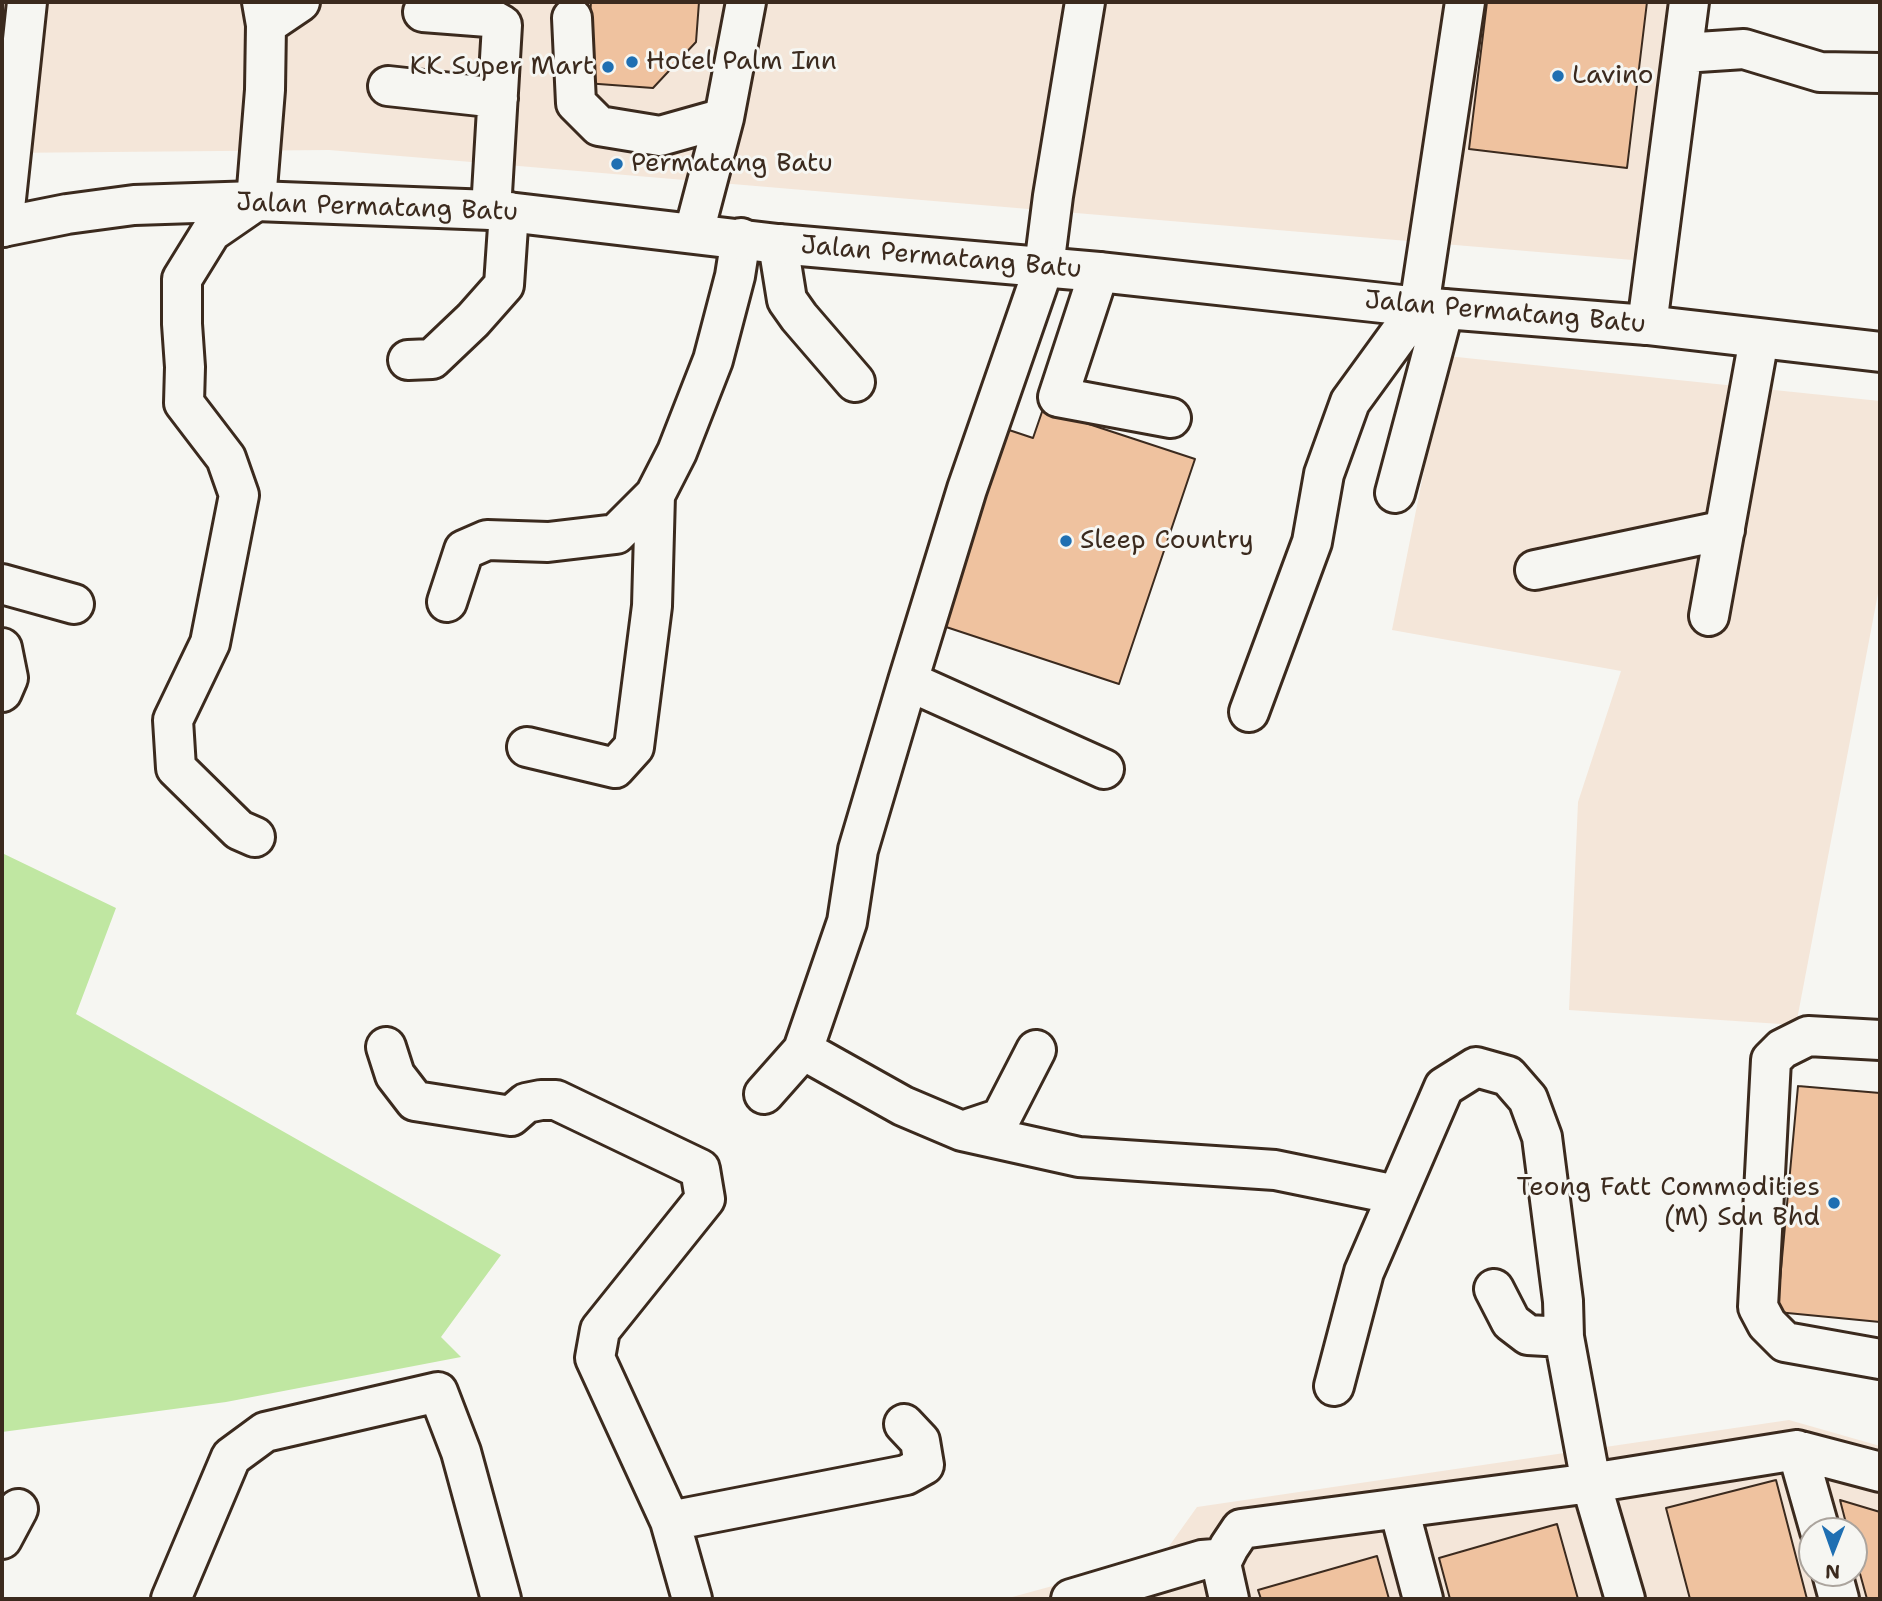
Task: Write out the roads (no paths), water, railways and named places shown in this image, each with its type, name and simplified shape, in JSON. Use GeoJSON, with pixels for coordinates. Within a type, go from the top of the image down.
{"type":"FeatureCollection","features":[{"type":"Feature","properties":{"kind":"street"},"geometry":{"type":"LineString","coordinates":[[2,227],[27,2]]}},
{"type":"Feature","properties":{"kind":"street"},"geometry":{"type":"LineString","coordinates":[[255,837],[239,830],[176,768],[173,720],[210,643],[239,495],[226,458],[184,403],[182,279],[211,232],[256,201],[265,89],[264,14],[300,2]]}},
{"type":"Feature","properties":{"kind":"street"},"geometry":{"type":"LineString","coordinates":[[694,232],[724,118],[746,2]]}},
{"type":"Feature","properties":{"kind":"street"},"geometry":{"type":"LineString","coordinates":[[764,1094],[803,1050],[847,922],[858,850],[908,681],[967,489],[1044,267],[1085,2]]}},
{"type":"Feature","properties":{"kind":"street"},"geometry":{"type":"LineString","coordinates":[[1395,493],[1432,308],[1465,2]]}},
{"type":"Feature","properties":{"kind":"street"},"geometry":{"type":"LineString","coordinates":[[1647,326],[1689,2]]}},
{"type":"Feature","properties":{"kind":"street"},"geometry":{"type":"LineString","coordinates":[[408,360],[432,359],[473,320],[504,285],[498,98],[502,25],[488,17],[423,12]]}},
{"type":"Feature","properties":{"kind":"street"},"geometry":{"type":"LineString","coordinates":[[572,18],[576,103],[599,126],[660,136],[724,118]]}},
{"type":"Feature","properties":{"kind":"street"},"geometry":{"type":"LineString","coordinates":[[1683,53],[1744,50],[1820,72],[1880,73]]}},
{"type":"Feature","properties":{"kind":"street"},"geometry":{"type":"LineString","coordinates":[[388,86],[498,98]]}},
{"type":"Feature","properties":{"kind":"street","name":"Jalan Permatang Batu"},"geometry":{"type":"LineString","coordinates":[[2,227],[66,214],[134,205],[256,201],[500,211],[778,244],[1099,272],[1432,308],[1647,326],[1880,352]]}},
{"type":"Feature","properties":{"kind":"street"},"geometry":{"type":"LineString","coordinates":[[447,603],[464,550],[487,540],[548,542],[616,534],[655,495],[677,452],[713,360],[735,276],[741,238]]}},
{"type":"Feature","properties":{"kind":"street"},"geometry":{"type":"LineString","coordinates":[[778,244],[787,300],[855,382]]}},
{"type":"Feature","properties":{"kind":"street"},"geometry":{"type":"LineString","coordinates":[[1099,272],[1058,397],[1171,418]]}},
{"type":"Feature","properties":{"kind":"street"},"geometry":{"type":"LineString","coordinates":[[1250,712],[1312,542],[1324,474],[1350,402],[1432,308]]}},
{"type":"Feature","properties":{"kind":"street"},"geometry":{"type":"LineString","coordinates":[[1709,616],[1759,339]]}},
{"type":"Feature","properties":{"kind":"street"},"geometry":{"type":"LineString","coordinates":[[527,747],[615,768],[634,747],[652,606],[655,495]]}},
{"type":"Feature","properties":{"kind":"street"},"geometry":{"type":"LineString","coordinates":[[1535,570],[1725,530]]}},
{"type":"Feature","properties":{"kind":"street"},"geometry":{"type":"LineString","coordinates":[[2,584],[74,604]]}},
{"type":"Feature","properties":{"kind":"street"},"geometry":{"type":"LineString","coordinates":[[2,648],[8,678],[2,692]]}},
{"type":"Feature","properties":{"kind":"street"},"geometry":{"type":"LineString","coordinates":[[908,681],[1104,769]]}},
{"type":"Feature","properties":{"kind":"street"},"geometry":{"type":"LineString","coordinates":[[1880,1040],[1808,1036],[1782,1049],[1771,1060],[1758,1307],[1767,1324],[1785,1342],[1880,1359]]}},
{"type":"Feature","properties":{"kind":"street"},"geometry":{"type":"LineString","coordinates":[[386,1047],[395,1075],[415,1101],[511,1116],[526,1103],[556,1100],[700,1169],[705,1199],[600,1330],[595,1358],[670,1521],[692,1599]]}},
{"type":"Feature","properties":{"kind":"street"},"geometry":{"type":"LineString","coordinates":[[803,1050],[903,1106],[962,1131],[1079,1157],[1275,1170],[1397,1195]]}},
{"type":"Feature","properties":{"kind":"street"},"geometry":{"type":"LineString","coordinates":[[962,1131],[1001,1118],[1036,1050]]}},
{"type":"Feature","properties":{"kind":"street"},"geometry":{"type":"LineString","coordinates":[[1334,1386],[1364,1272],[1444,1087],[1476,1067],[1508,1076],[1528,1099],[1542,1137],[1563,1301],[1564,1337],[1591,1483],[1625,1599]]}},
{"type":"Feature","properties":{"kind":"street"},"geometry":{"type":"LineString","coordinates":[[1494,1289],[1510,1322],[1528,1335],[1564,1337]]}},
{"type":"Feature","properties":{"kind":"street"},"geometry":{"type":"LineString","coordinates":[[171,1599],[231,1457],[265,1432],[438,1392],[461,1452],[501,1599]]}},
{"type":"Feature","properties":{"kind":"street"},"geometry":{"type":"LineString","coordinates":[[670,1521],[906,1475],[925,1465],[920,1441],[904,1424]]}},
{"type":"Feature","properties":{"kind":"street"},"geometry":{"type":"LineString","coordinates":[[1797,1450],[1816,1517]]}},
{"type":"Feature","properties":{"kind":"street"},"geometry":{"type":"LineString","coordinates":[[1229,1599],[1222,1563],[1229,1546],[1241,1530],[1591,1483],[1797,1450],[1880,1472]]}},
{"type":"Feature","properties":{"kind":"street"},"geometry":{"type":"LineString","coordinates":[[1399,1509],[1423,1599]]}},
{"type":"Feature","properties":{"kind":"street"},"geometry":{"type":"LineString","coordinates":[[1071,1599],[1202,1560],[1215,1559],[1222,1563]]}},
{"type":"Feature","properties":{"kind":"place","name":"Hotel Palm Inn"},"geometry":{"type":"Point","coordinates":[632,62]}},
{"type":"Feature","properties":{"kind":"place","name":"KK Super Mart"},"geometry":{"type":"Point","coordinates":[608,67]}},
{"type":"Feature","properties":{"kind":"place","name":"Lavino"},"geometry":{"type":"Point","coordinates":[1558,76]}},
{"type":"Feature","properties":{"kind":"place","name":"Permatang Batu"},"geometry":{"type":"Point","coordinates":[617,164]}},
{"type":"Feature","properties":{"kind":"place","name":"Sleep Country"},"geometry":{"type":"Point","coordinates":[1066,541]}},
{"type":"Feature","properties":{"kind":"place","name":"Teong Fatt Commodities (M) Sdn Bhd"},"geometry":{"type":"Point","coordinates":[1834,1203]}}]}
